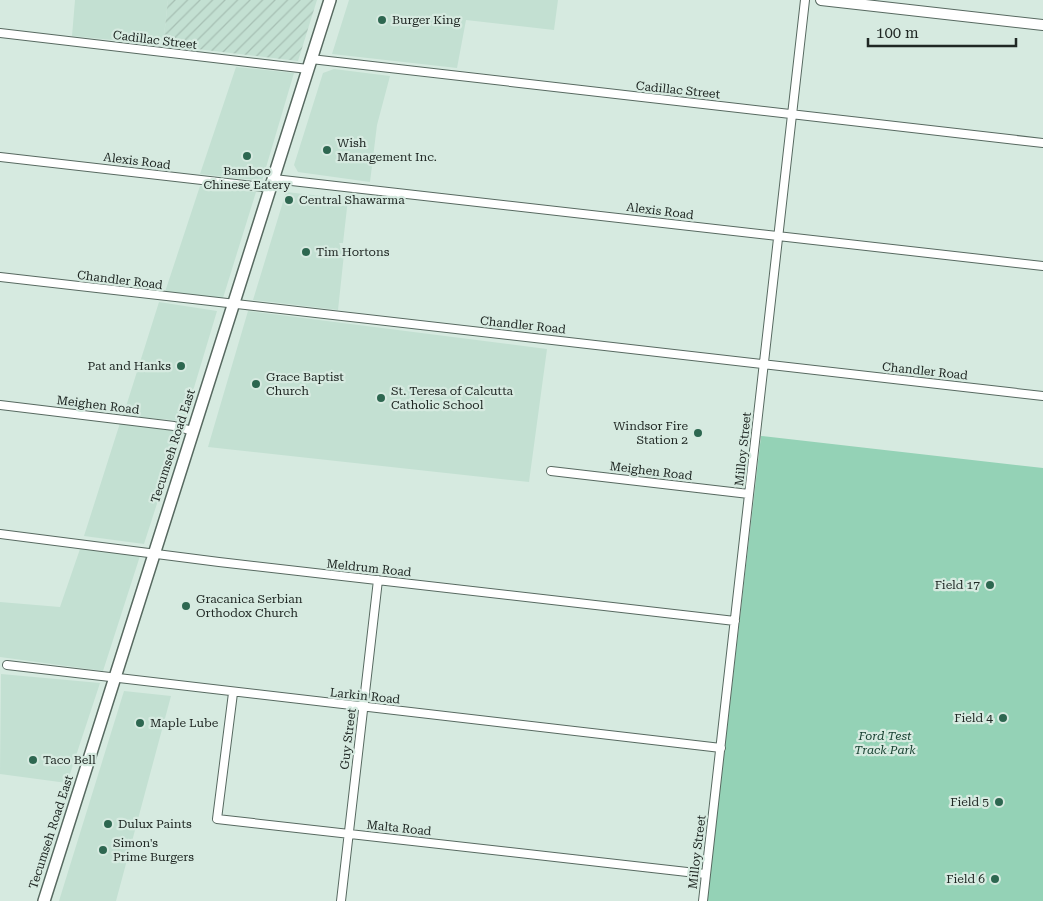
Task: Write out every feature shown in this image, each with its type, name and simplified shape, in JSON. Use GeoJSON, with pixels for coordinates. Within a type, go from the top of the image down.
{"type":"FeatureCollection","features":[{"type":"Feature","properties":{"kind":"main road","name":"Tecumseh Road East"},"geometry":{"type":"LineString","coordinates":[[44,901],[330,0]]}},
{"type":"Feature","properties":{"kind":"street","name":"Milloy Street"},"geometry":{"type":"LineString","coordinates":[[703,901],[805,0]]}},
{"type":"Feature","properties":{"kind":"street"},"geometry":{"type":"LineString","coordinates":[[821,0],[1043,25]]}},
{"type":"Feature","properties":{"kind":"street","name":"Cadillac Street"},"geometry":{"type":"LineString","coordinates":[[0,33],[792,114],[1043,143]]}},
{"type":"Feature","properties":{"kind":"street","name":"Alexis Road"},"geometry":{"type":"LineString","coordinates":[[0,156],[778,236],[1043,266]]}},
{"type":"Feature","properties":{"kind":"street","name":"Chandler Road"},"geometry":{"type":"LineString","coordinates":[[0,277],[1043,396]]}},
{"type":"Feature","properties":{"kind":"street","name":"Meighen Road"},"geometry":{"type":"LineString","coordinates":[[0,405],[174,426],[193,431]]}},
{"type":"Feature","properties":{"kind":"street","name":"Meighen Road"},"geometry":{"type":"LineString","coordinates":[[551,471],[749,494]]}},
{"type":"Feature","properties":{"kind":"street","name":"Meldrum Road"},"geometry":{"type":"LineString","coordinates":[[0,534],[735,621]]}},
{"type":"Feature","properties":{"kind":"street","name":"Guy Street"},"geometry":{"type":"LineString","coordinates":[[341,901],[378,580]]}},
{"type":"Feature","properties":{"kind":"street","name":"Larkin Road"},"geometry":{"type":"LineString","coordinates":[[7,665],[114,680],[721,748]]}},
{"type":"Feature","properties":{"kind":"street","name":"Malta Road"},"geometry":{"type":"LineString","coordinates":[[233,693],[217,819],[705,874]]}},
{"type":"Feature","properties":{"kind":"shaded area"},"geometry":{"type":"Polygon","coordinates":[[[75,0],[168,0],[163,45],[72,36],[75,0]]]}},
{"type":"Feature","properties":{"kind":"shaded area"},"geometry":{"type":"Polygon","coordinates":[[[168,0],[317,0],[298,61],[163,45],[168,0]]]}},
{"type":"Feature","properties":{"kind":"shaded area"},"geometry":{"type":"Polygon","coordinates":[[[349,0],[558,0],[554,30],[466,20],[457,68],[332,54],[349,0]]]}},
{"type":"Feature","properties":{"kind":"shaded area"},"geometry":{"type":"Polygon","coordinates":[[[236,67],[294,73],[262,181],[200,174],[236,67]]]}},
{"type":"Feature","properties":{"kind":"shaded area"},"geometry":{"type":"Polygon","coordinates":[[[334,69],[390,76],[377,125],[370,182],[298,172],[294,165],[323,73],[334,69]]]}},
{"type":"Feature","properties":{"kind":"shaded area"},"geometry":{"type":"Polygon","coordinates":[[[200,186],[256,192],[223,298],[165,292],[200,186]]]}},
{"type":"Feature","properties":{"kind":"shaded area"},"geometry":{"type":"Polygon","coordinates":[[[286,192],[348,199],[343,243],[339,243],[344,254],[338,310],[253,300],[286,192]]]}},
{"type":"Feature","properties":{"kind":"shaded area"},"geometry":{"type":"Polygon","coordinates":[[[159,302],[217,311],[184,421],[123,416],[159,302]]]}},
{"type":"Feature","properties":{"kind":"shaded area","name":"St. Teresa of Calcutta Catholic School"},"geometry":{"type":"Polygon","coordinates":[[[248,311],[547,349],[529,482],[208,447],[248,311]]]}},
{"type":"Feature","properties":{"kind":"shaded area"},"geometry":{"type":"Polygon","coordinates":[[[120,423],[180,432],[144,544],[84,536],[120,423]]]}},
{"type":"Feature","properties":{"kind":"shaded area"},"geometry":{"type":"Polygon","coordinates":[[[80,549],[140,556],[103,671],[0,657],[0,602],[60,607],[80,549]]]}},
{"type":"Feature","properties":{"kind":"shaded area"},"geometry":{"type":"Polygon","coordinates":[[[1,674],[100,683],[67,783],[0,774],[1,674]]]}},
{"type":"Feature","properties":{"kind":"shaded area"},"geometry":{"type":"Polygon","coordinates":[[[124,691],[171,696],[116,901],[59,901],[124,691]]]}},
{"type":"Feature","properties":{"kind":"green space","name":"Ford Test Track Park"},"geometry":{"type":"Polygon","coordinates":[[[761,436],[1043,468],[1043,901],[707,901],[761,436]]]}},
{"type":"Feature","properties":{"kind":"place","name":"Burger King"},"geometry":{"type":"Point","coordinates":[382,20]}},
{"type":"Feature","properties":{"kind":"place","name":"Wish Management Inc."},"geometry":{"type":"Point","coordinates":[327,150]}},
{"type":"Feature","properties":{"kind":"place","name":"Bamboo Chinese Eatery"},"geometry":{"type":"Point","coordinates":[247,156]}},
{"type":"Feature","properties":{"kind":"place","name":"Central Shawarma"},"geometry":{"type":"Point","coordinates":[289,200]}},
{"type":"Feature","properties":{"kind":"place","name":"Tim Hortons"},"geometry":{"type":"Point","coordinates":[306,252]}},
{"type":"Feature","properties":{"kind":"place","name":"Pat and Hanks"},"geometry":{"type":"Point","coordinates":[181,366]}},
{"type":"Feature","properties":{"kind":"place","name":"Grace Baptist Church"},"geometry":{"type":"Point","coordinates":[256,384]}},
{"type":"Feature","properties":{"kind":"place","name":"St. Teresa of Calcutta Catholic School"},"geometry":{"type":"Point","coordinates":[381,398]}},
{"type":"Feature","properties":{"kind":"place","name":"Windsor Fire Station 2"},"geometry":{"type":"Point","coordinates":[698,433]}},
{"type":"Feature","properties":{"kind":"place","name":"Field 17"},"geometry":{"type":"Point","coordinates":[990,585]}},
{"type":"Feature","properties":{"kind":"place","name":"Gracanica Serbian Orthodox Church"},"geometry":{"type":"Point","coordinates":[186,606]}},
{"type":"Feature","properties":{"kind":"place","name":"Field 4"},"geometry":{"type":"Point","coordinates":[1003,718]}},
{"type":"Feature","properties":{"kind":"place","name":"Maple Lube"},"geometry":{"type":"Point","coordinates":[140,723]}},
{"type":"Feature","properties":{"kind":"place","name":"Taco Bell"},"geometry":{"type":"Point","coordinates":[33,760]}},
{"type":"Feature","properties":{"kind":"place","name":"Field 5"},"geometry":{"type":"Point","coordinates":[999,802]}},
{"type":"Feature","properties":{"kind":"place","name":"Dulux Paints"},"geometry":{"type":"Point","coordinates":[108,824]}},
{"type":"Feature","properties":{"kind":"place","name":"Simon's Prime Burgers"},"geometry":{"type":"Point","coordinates":[103,850]}},
{"type":"Feature","properties":{"kind":"place","name":"Field 6"},"geometry":{"type":"Point","coordinates":[995,879]}}]}
